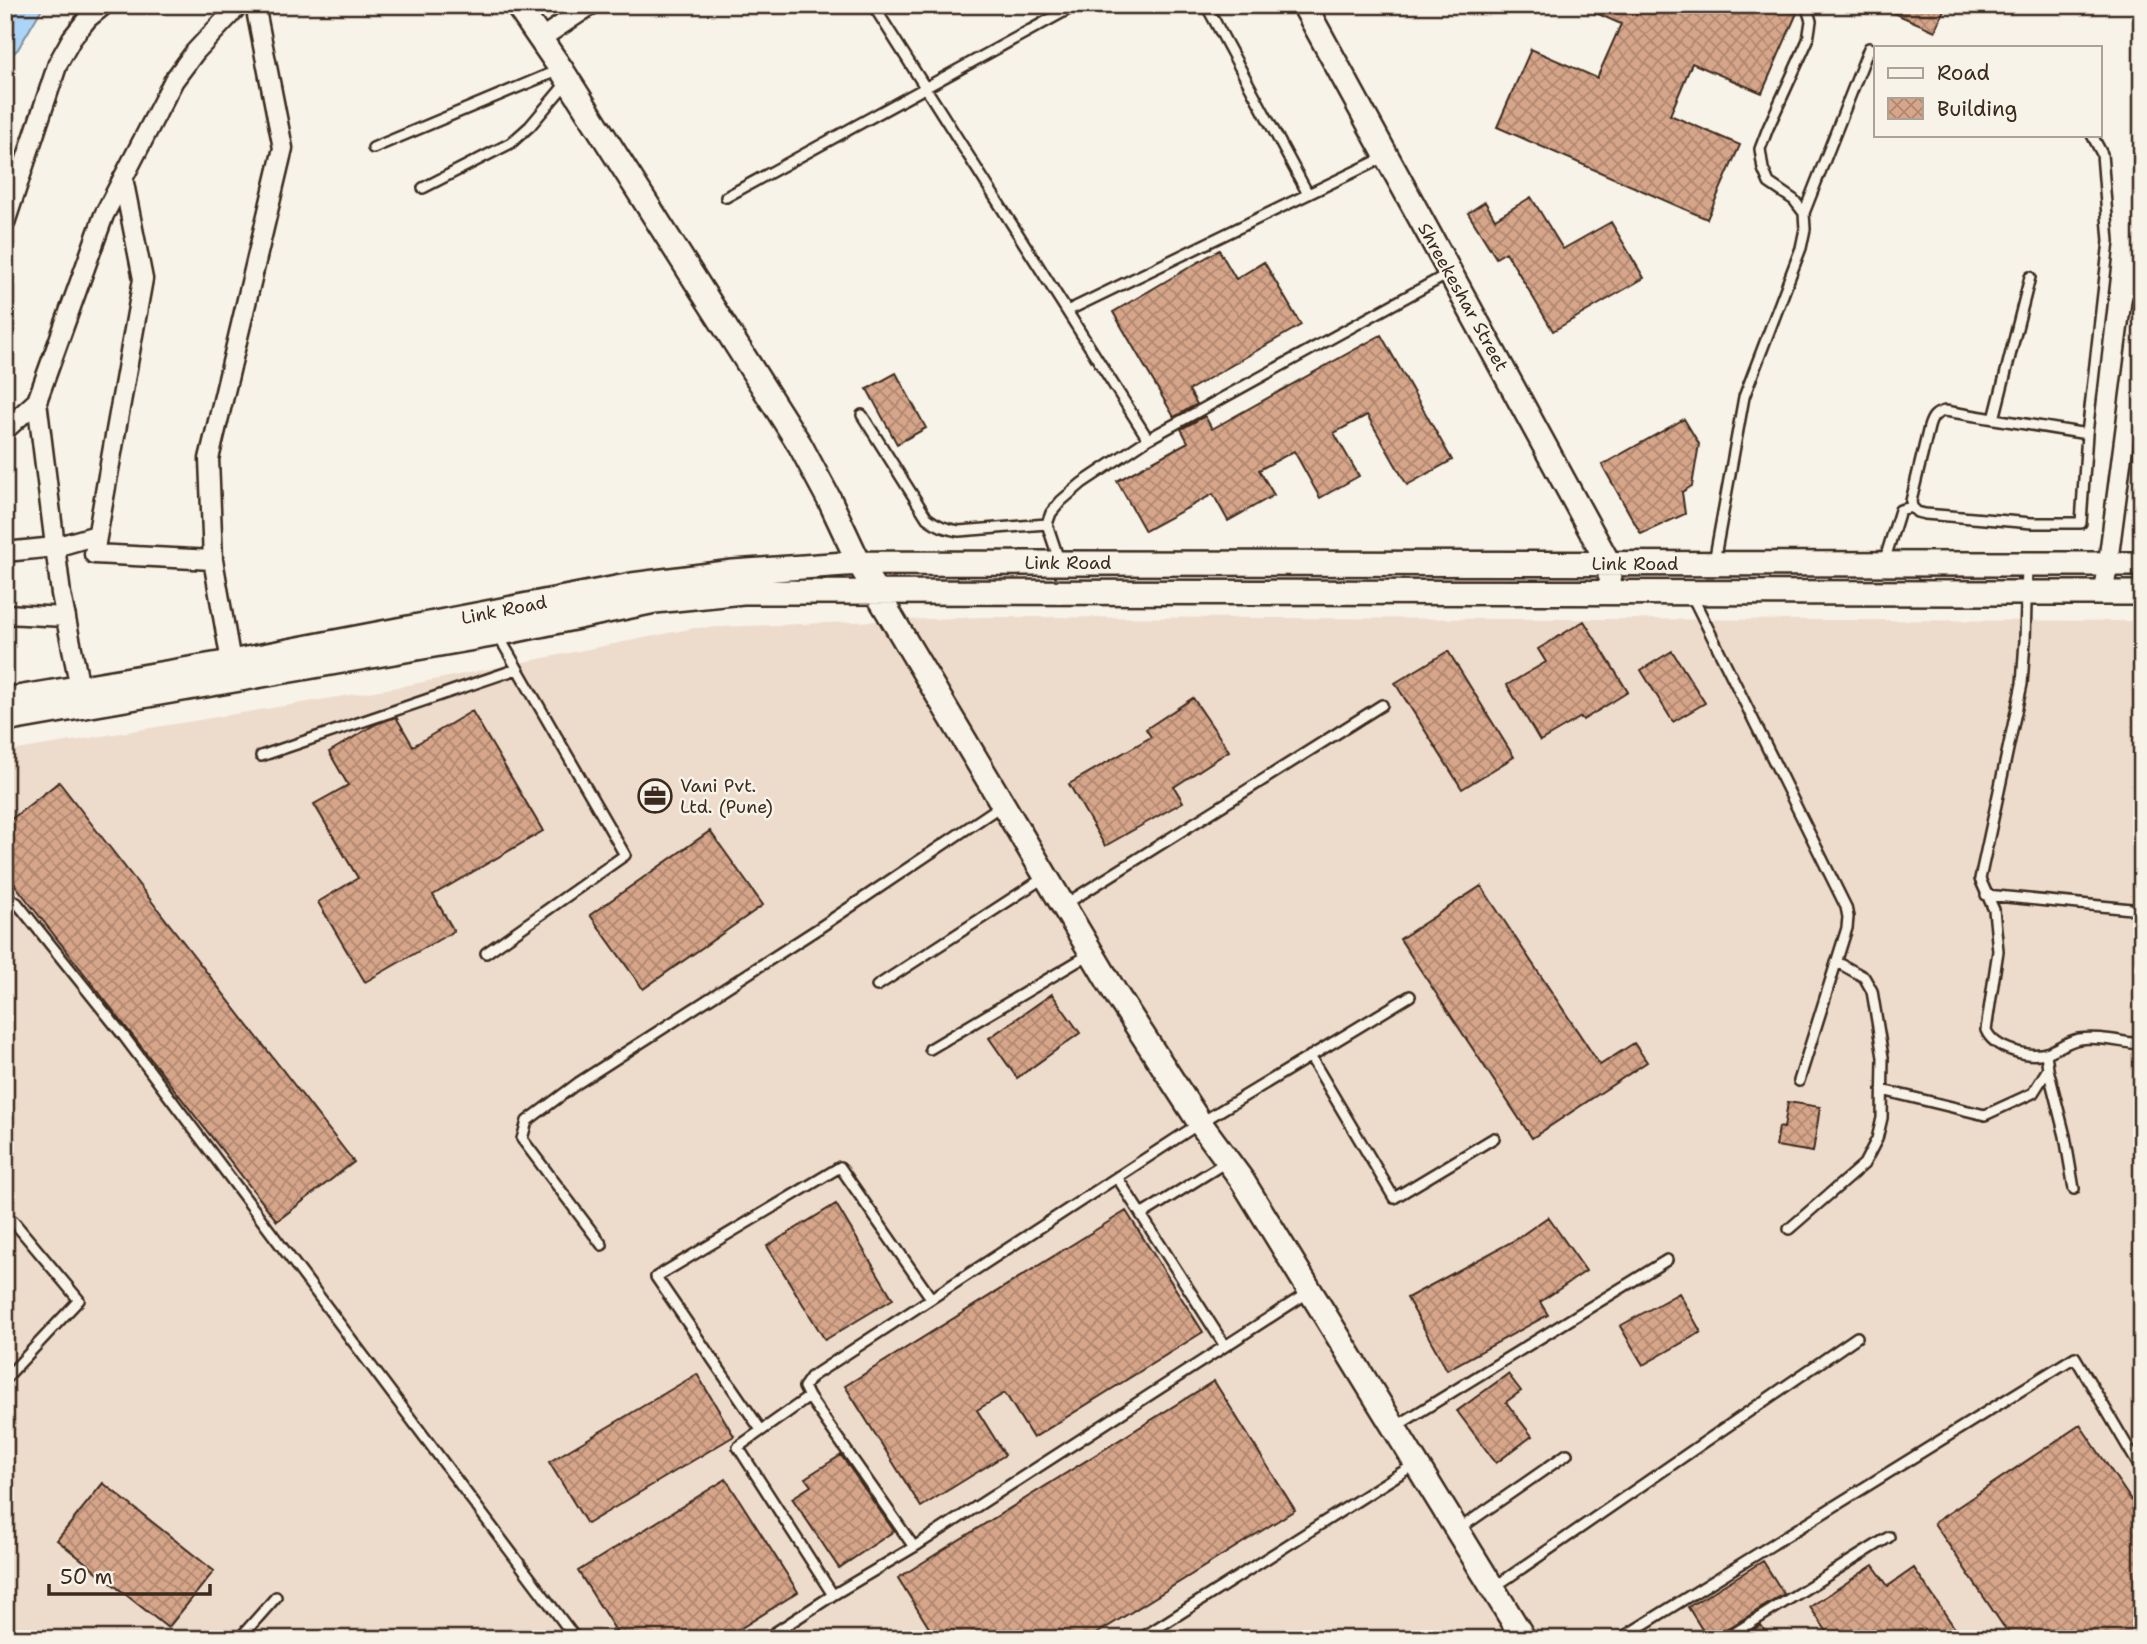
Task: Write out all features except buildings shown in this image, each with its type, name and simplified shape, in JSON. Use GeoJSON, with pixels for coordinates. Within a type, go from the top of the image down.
{"type":"FeatureCollection","features":[{"type":"Feature","properties":{"kind":"street"},"geometry":{"type":"LineString","coordinates":[[5,223],[58,63],[72,38],[88,18],[104,5]]}},
{"type":"Feature","properties":{"kind":"street"},"geometry":{"type":"LineString","coordinates":[[80,688],[61,594],[37,401],[104,215],[174,80],[195,52],[239,5]]}},
{"type":"Feature","properties":{"kind":"street"},"geometry":{"type":"LineString","coordinates":[[235,670],[213,560],[209,459],[283,148],[255,5]]}},
{"type":"Feature","properties":{"kind":"street"},"geometry":{"type":"LineString","coordinates":[[517,5],[565,75],[800,445],[859,563],[1091,953],[1200,1123],[1242,1180],[1524,1639]]}},
{"type":"Feature","properties":{"kind":"street"},"geometry":{"type":"LineString","coordinates":[[541,39],[591,5]]}},
{"type":"Feature","properties":{"kind":"street","name":"Shreekeshar Street"},"geometry":{"type":"LineString","coordinates":[[1304,5],[1609,564],[1610,592]]}},
{"type":"Feature","properties":{"kind":"street"},"geometry":{"type":"LineString","coordinates":[[123,178],[143,279],[93,554],[213,560]]}},
{"type":"Feature","properties":{"kind":"street"},"geometry":{"type":"LineString","coordinates":[[2104,593],[2142,302]]}},
{"type":"Feature","properties":{"kind":"street"},"geometry":{"type":"LineString","coordinates":[[5,430],[37,401]]}},
{"type":"Feature","properties":{"kind":"street"},"geometry":{"type":"LineString","coordinates":[[5,552],[55,547],[97,535]]}},
{"type":"Feature","properties":{"kind":"street","name":"Link Road"},"geometry":{"type":"LineString","coordinates":[[5,720],[632,585],[733,572],[859,563],[2142,564]]}},
{"type":"Feature","properties":{"kind":"street","name":"Link Road"},"geometry":{"type":"LineString","coordinates":[[5,700],[497,634],[655,601],[743,592],[2142,593]]}},
{"type":"Feature","properties":{"kind":"street"},"geometry":{"type":"LineString","coordinates":[[5,614],[66,617]]}},
{"type":"Feature","properties":{"kind":"lane"},"geometry":{"type":"LineString","coordinates":[[873,5],[1148,439]]}},
{"type":"Feature","properties":{"kind":"lane"},"geometry":{"type":"LineString","coordinates":[[726,197],[1076,5]]}},
{"type":"Feature","properties":{"kind":"lane"},"geometry":{"type":"LineString","coordinates":[[1206,5],[1308,194]]}},
{"type":"Feature","properties":{"kind":"lane"},"geometry":{"type":"LineString","coordinates":[[1804,213],[1794,200],[1769,183],[1763,169],[1760,149],[1808,40],[1811,21],[1806,5]]}},
{"type":"Feature","properties":{"kind":"lane"},"geometry":{"type":"LineString","coordinates":[[1714,564],[1744,397],[1801,248],[1805,229],[1804,213],[1869,48],[1874,50]]}},
{"type":"Feature","properties":{"kind":"lane"},"geometry":{"type":"LineString","coordinates":[[373,148],[565,75]]}},
{"type":"Feature","properties":{"kind":"lane"},"geometry":{"type":"LineString","coordinates":[[423,188],[510,144],[530,126],[565,75]]}},
{"type":"Feature","properties":{"kind":"lane"},"geometry":{"type":"LineString","coordinates":[[2087,434],[1945,411],[1936,413],[1931,418],[1911,501],[1912,507],[1925,514],[2032,523],[2081,523],[2087,434],[2109,241],[2102,154],[2093,136]]}},
{"type":"Feature","properties":{"kind":"lane"},"geometry":{"type":"LineString","coordinates":[[1067,310],[1387,156]]}},
{"type":"Feature","properties":{"kind":"lane"},"geometry":{"type":"LineString","coordinates":[[1060,563],[1047,524],[1061,500],[1082,483],[1148,439],[1450,274]]}},
{"type":"Feature","properties":{"kind":"lane"},"geometry":{"type":"LineString","coordinates":[[1994,419],[2030,277]]}},
{"type":"Feature","properties":{"kind":"lane"},"geometry":{"type":"LineString","coordinates":[[862,415],[927,518],[935,524],[959,531],[1047,524]]}},
{"type":"Feature","properties":{"kind":"lane"},"geometry":{"type":"LineString","coordinates":[[1883,564],[1900,510],[1912,507]]}},
{"type":"Feature","properties":{"kind":"lane"},"geometry":{"type":"LineString","coordinates":[[2027,564],[2022,684],[1980,879],[1994,910],[1998,951],[1986,1030],[1989,1038],[2014,1051],[2029,1054],[2046,1053],[2067,1043],[2085,1039],[2140,1044]]}},
{"type":"Feature","properties":{"kind":"lane"},"geometry":{"type":"LineString","coordinates":[[1691,592],[1846,907],[1847,928],[1800,1081]]}},
{"type":"Feature","properties":{"kind":"lane"},"geometry":{"type":"LineString","coordinates":[[486,953],[625,855],[497,634]]}},
{"type":"Feature","properties":{"kind":"lane"},"geometry":{"type":"LineString","coordinates":[[261,756],[517,669]]}},
{"type":"Feature","properties":{"kind":"lane"},"geometry":{"type":"LineString","coordinates":[[1063,905],[1382,705]]}},
{"type":"Feature","properties":{"kind":"lane"},"geometry":{"type":"LineString","coordinates":[[602,1245],[522,1139],[527,1121],[578,1083],[819,928],[1002,805]]}},
{"type":"Feature","properties":{"kind":"lane"},"geometry":{"type":"LineString","coordinates":[[877,986],[1046,876]]}},
{"type":"Feature","properties":{"kind":"lane"},"geometry":{"type":"LineString","coordinates":[[1986,895],[2142,910]]}},
{"type":"Feature","properties":{"kind":"lane"},"geometry":{"type":"LineString","coordinates":[[5,896],[17,903],[123,1035],[576,1639]]}},
{"type":"Feature","properties":{"kind":"lane"},"geometry":{"type":"LineString","coordinates":[[930,1049],[1091,953]]}},
{"type":"Feature","properties":{"kind":"lane"},"geometry":{"type":"LineString","coordinates":[[1789,1229],[1864,1164],[1871,1154],[1882,1118],[1883,1057],[1872,991],[1864,976],[1837,962]]}},
{"type":"Feature","properties":{"kind":"lane"},"geometry":{"type":"LineString","coordinates":[[914,1547],[809,1398],[804,1387],[811,1377],[1200,1123],[1410,996]]}},
{"type":"Feature","properties":{"kind":"lane"},"geometry":{"type":"LineString","coordinates":[[2046,1053],[2066,1136],[2074,1189]]}},
{"type":"Feature","properties":{"kind":"lane"},"geometry":{"type":"LineString","coordinates":[[1310,1056],[1394,1198],[1494,1138]]}},
{"type":"Feature","properties":{"kind":"lane"},"geometry":{"type":"LineString","coordinates":[[1882,1090],[1984,1115],[2033,1093],[2048,1069]]}},
{"type":"Feature","properties":{"kind":"lane"},"geometry":{"type":"LineString","coordinates":[[1142,1215],[1228,1161]]}},
{"type":"Feature","properties":{"kind":"lane"},"geometry":{"type":"LineString","coordinates":[[761,1430],[656,1277],[840,1167],[931,1298]]}},
{"type":"Feature","properties":{"kind":"lane"},"geometry":{"type":"LineString","coordinates":[[1117,1177],[1225,1346]]}},
{"type":"Feature","properties":{"kind":"lane"},"geometry":{"type":"LineString","coordinates":[[5,1379],[79,1300],[13,1221]]}},
{"type":"Feature","properties":{"kind":"lane"},"geometry":{"type":"LineString","coordinates":[[1395,1427],[1667,1260]]}},
{"type":"Feature","properties":{"kind":"lane"},"geometry":{"type":"LineString","coordinates":[[765,1639],[914,1547],[1310,1291]]}},
{"type":"Feature","properties":{"kind":"lane"},"geometry":{"type":"LineString","coordinates":[[1493,1588],[1857,1337]]}},
{"type":"Feature","properties":{"kind":"lane"},"geometry":{"type":"LineString","coordinates":[[1620,1639],[2075,1357],[2142,1471]]}},
{"type":"Feature","properties":{"kind":"lane"},"geometry":{"type":"LineString","coordinates":[[809,1398],[738,1447],[833,1595]]}},
{"type":"Feature","properties":{"kind":"lane"},"geometry":{"type":"LineString","coordinates":[[1458,1530],[1567,1454]]}},
{"type":"Feature","properties":{"kind":"lane"},"geometry":{"type":"LineString","coordinates":[[1140,1639],[1417,1463]]}},
{"type":"Feature","properties":{"kind":"lane"},"geometry":{"type":"LineString","coordinates":[[1725,1639],[1889,1536]]}},
{"type":"Feature","properties":{"kind":"lane"},"geometry":{"type":"LineString","coordinates":[[239,1639],[276,1597]]}},
{"type":"Feature","properties":{"kind":"shaded area"},"geometry":{"type":"Polygon","coordinates":[[[983,617],[2142,621],[2142,1639],[5,1639],[5,752],[398,687],[694,628],[983,617]]]}},
{"type":"Feature","properties":{"kind":"water"},"geometry":{"type":"Polygon","coordinates":[[[5,5],[44,5],[18,49],[5,61],[5,5]]]}},
{"type":"Feature","properties":{"kind":"place","name":"Vani Pvt. Ltd. (Pune)"},"geometry":{"type":"Point","coordinates":[655,796]}}]}
